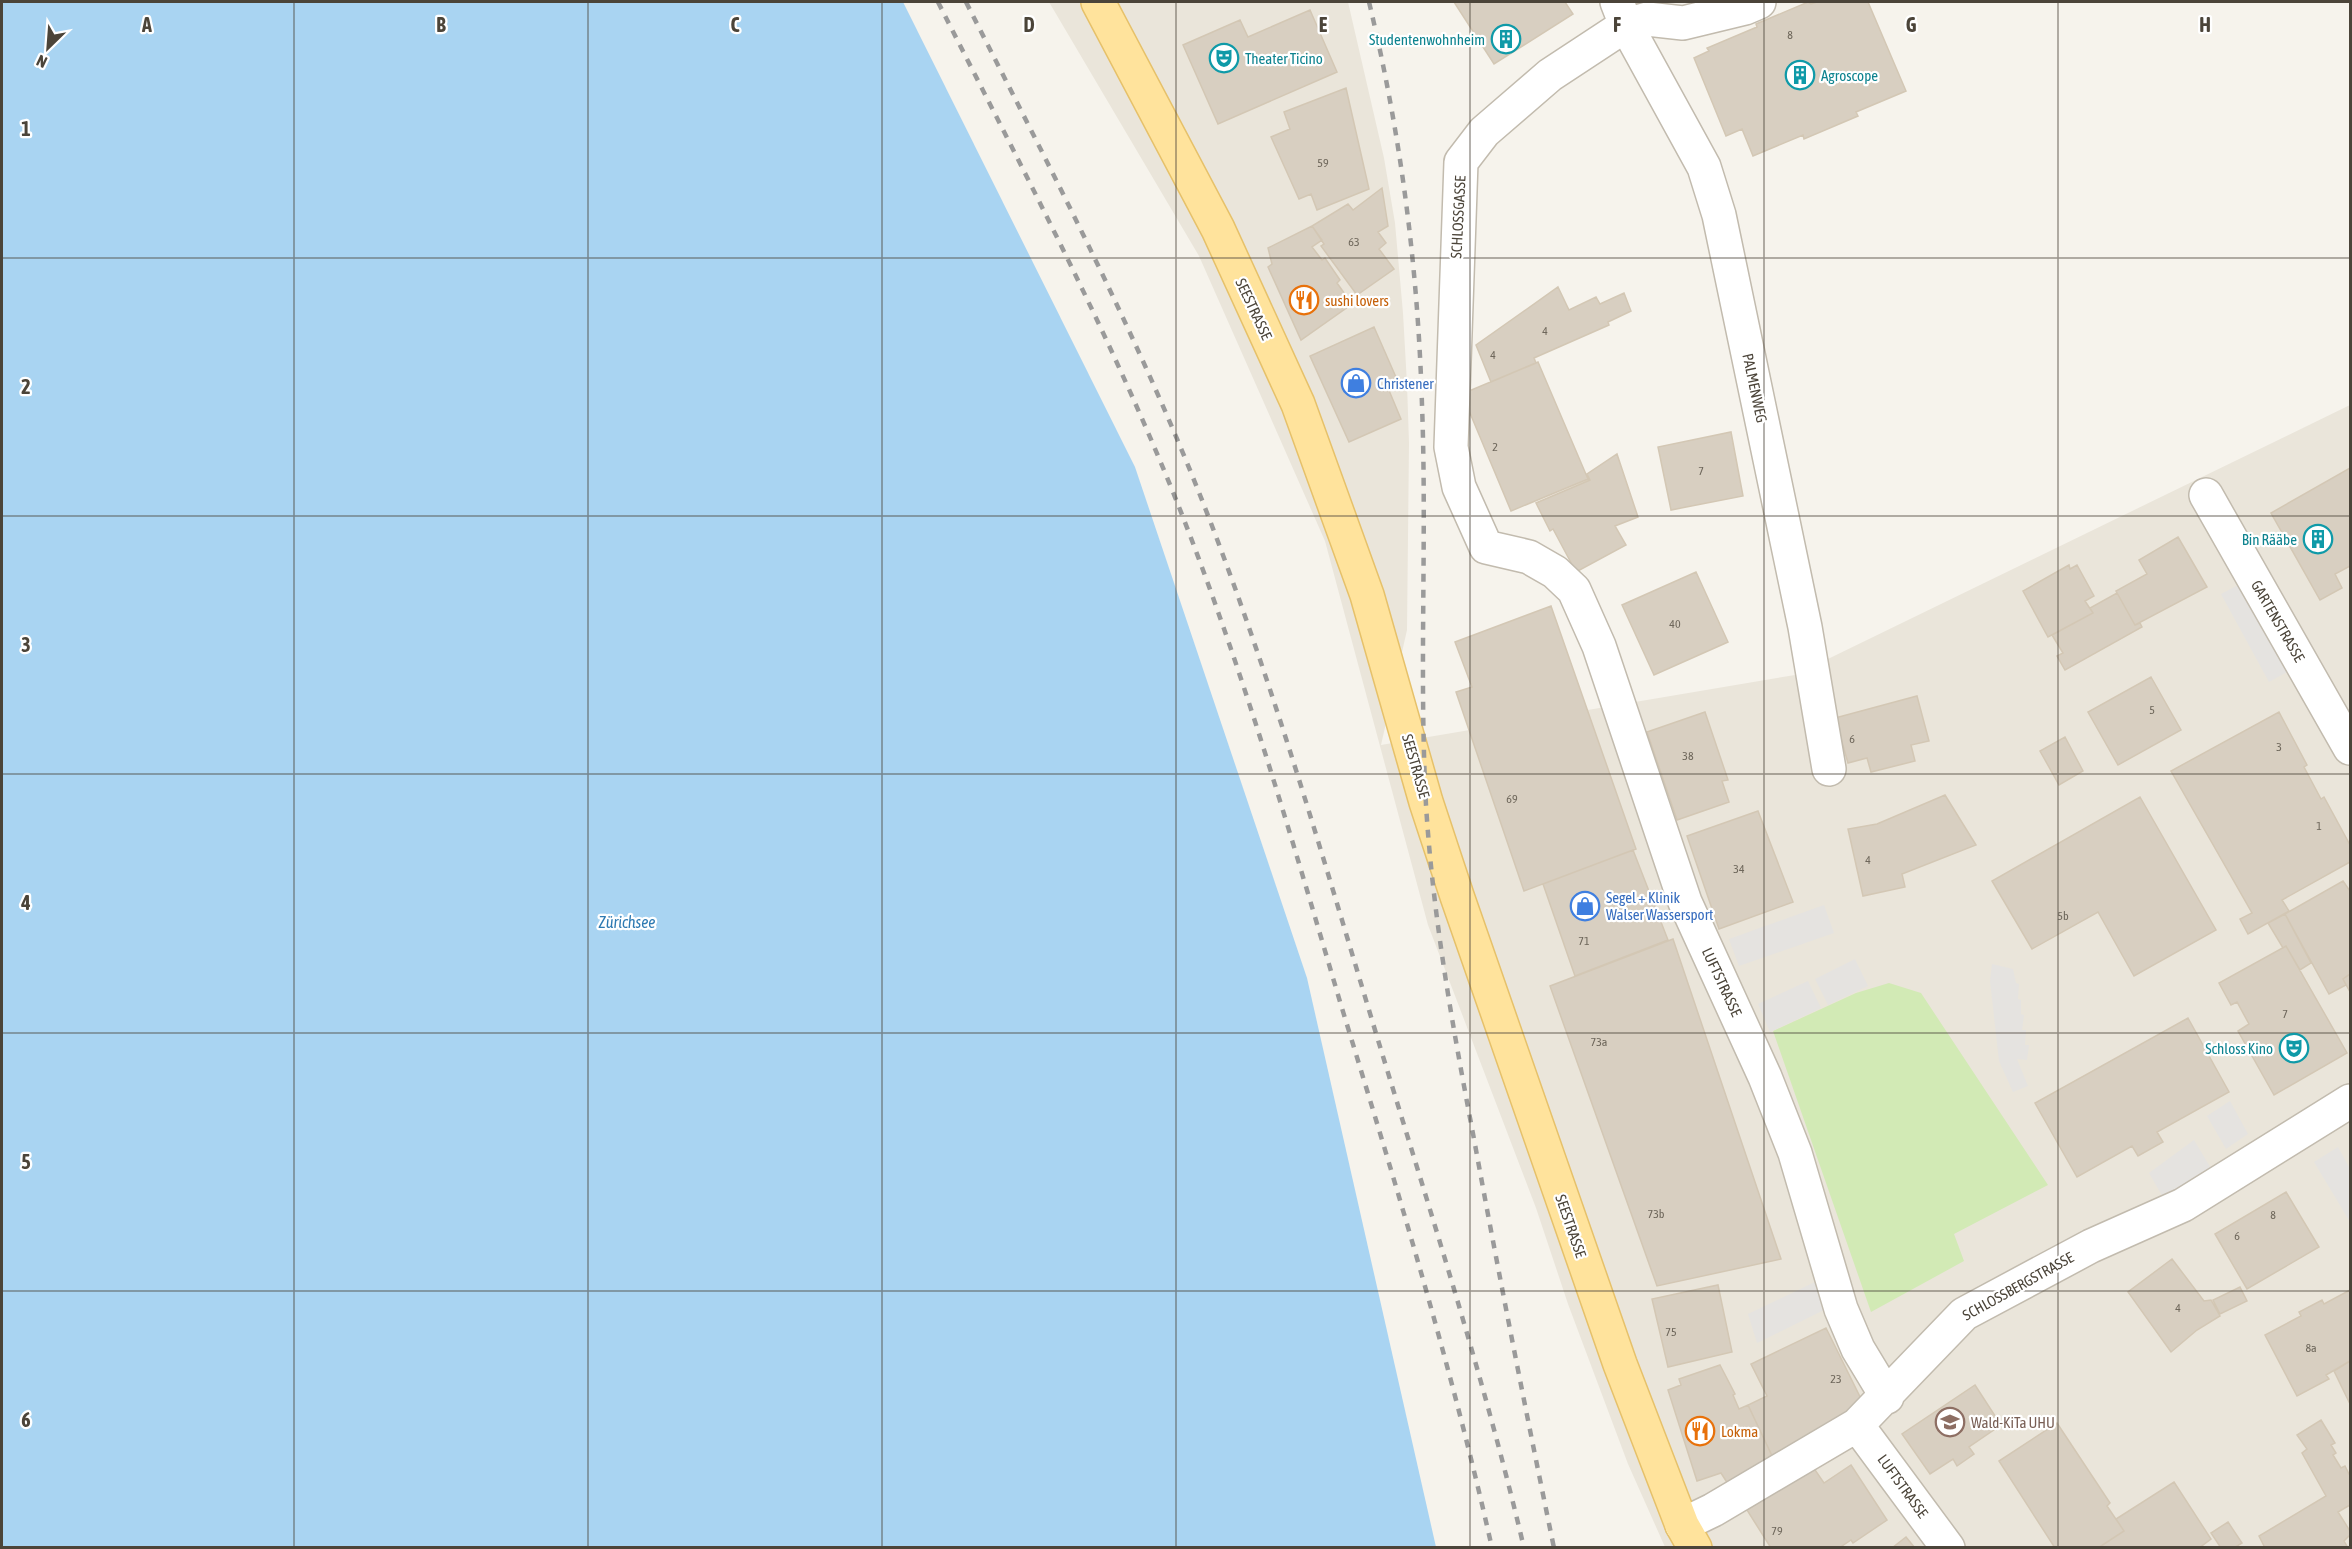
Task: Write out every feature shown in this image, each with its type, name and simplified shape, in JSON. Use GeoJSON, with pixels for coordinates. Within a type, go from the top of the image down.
{"type":"FeatureCollection","features":[{"type":"Feature","properties":{"kind":"main road","name":"SEESTRASSE"},"geometry":{"type":"LineString","coordinates":[[1098,2],[1218,229],[1298,404],[1367,595],[1426,802],[1457,896],[1616,1354],[1688,1536]]}},
{"type":"Feature","properties":{"kind":"street","name":"SCHLOSSGASSE"},"geometry":{"type":"LineString","coordinates":[[1486,547],[1459,487],[1451,447],[1461,162],[1484,132],[1622,13],[1647,19],[1683,23],[1759,2]]}},
{"type":"Feature","properties":{"kind":"street","name":"PALMENWEG"},"geometry":{"type":"LineString","coordinates":[[1622,13],[1704,166],[1719,214],[1805,627],[1828,769]]}},
{"type":"Feature","properties":{"kind":"street","name":"GARTENSTRASSE"},"geometry":{"type":"LineString","coordinates":[[2206,495],[2350,748]]}},
{"type":"Feature","properties":{"kind":"street","name":"LUFTSTRASSE"},"geometry":{"type":"LineString","coordinates":[[1486,547],[1529,557],[1555,572],[1574,590],[1599,646],[1684,902],[1761,1068],[1795,1153],[1841,1308],[1858,1349],[1887,1397]]}},
{"type":"Feature","properties":{"kind":"street","name":"SCHLOSSBERGSTRASSE"},"geometry":{"type":"LineString","coordinates":[[1688,1536],[1744,1493],[1857,1425],[1887,1397],[1964,1314],[2091,1246],[2182,1205],[2350,1101]]}},
{"type":"Feature","properties":{"kind":"street","name":"LUFTSTRASSE"},"geometry":{"type":"LineString","coordinates":[[1857,1425],[1948,1548]]}},
{"type":"Feature","properties":{"kind":"shaded area"},"geometry":{"type":"Polygon","coordinates":[[[1049,2],[1348,2],[1384,158],[1395,223],[1407,384],[1409,443],[1407,630],[1381,745],[1795,675],[2350,405],[2350,1547],[1665,1547],[1628,1464],[1568,1304],[1536,1208],[1428,925],[1325,541],[1199,256],[1049,2]]]}},
{"type":"Feature","properties":{"kind":"shaded area"},"geometry":{"type":"Polygon","coordinates":[[[2248,580],[2296,667],[2269,682],[2221,594],[2248,580]]]}},
{"type":"Feature","properties":{"kind":"shaded area"},"geometry":{"type":"Polygon","coordinates":[[[1824,905],[1834,933],[1739,966],[1729,939],[1824,905]]]}},
{"type":"Feature","properties":{"kind":"shaded area"},"geometry":{"type":"Polygon","coordinates":[[[1855,959],[1868,986],[1828,1005],[1815,979],[1855,959]]]}},
{"type":"Feature","properties":{"kind":"shaded area"},"geometry":{"type":"Polygon","coordinates":[[[1992,964],[2013,969],[2016,983],[2019,984],[2018,999],[2021,1000],[2021,1014],[2024,1015],[2022,1030],[2026,1030],[2025,1045],[2029,1045],[2027,1060],[2017,1059],[2028,1086],[2013,1092],[1999,1061],[1990,981],[1992,964]]]}},
{"type":"Feature","properties":{"kind":"shaded area"},"geometry":{"type":"Polygon","coordinates":[[[1808,981],[1821,1008],[1770,1032],[1758,1004],[1808,981]]]}},
{"type":"Feature","properties":{"kind":"shaded area"},"geometry":{"type":"Polygon","coordinates":[[[2230,1101],[2248,1134],[2226,1149],[2207,1116],[2230,1101]]]}},
{"type":"Feature","properties":{"kind":"shaded area"},"geometry":{"type":"Polygon","coordinates":[[[2194,1140],[2212,1170],[2164,1199],[2149,1173],[2194,1140]]]}},
{"type":"Feature","properties":{"kind":"shaded area"},"geometry":{"type":"Polygon","coordinates":[[[2338,1147],[2350,1169],[2350,1222],[2314,1162],[2338,1147]]]}},
{"type":"Feature","properties":{"kind":"shaded area"},"geometry":{"type":"Polygon","coordinates":[[[1819,1280],[1826,1309],[1757,1343],[1748,1314],[1819,1280]]]}},
{"type":"Feature","properties":{"kind":"green space"},"geometry":{"type":"Polygon","coordinates":[[[1889,983],[1921,993],[2048,1185],[1954,1234],[1964,1261],[1871,1312],[1773,1031],[1856,993],[1889,983]]]}},
{"type":"Feature","properties":{"kind":"water","name":"Zürichsee"},"geometry":{"type":"Polygon","coordinates":[[[2,2],[903,2],[1135,467],[1307,978],[1436,1547],[2,1547],[2,2]]]}},
{"type":"Feature","properties":{"kind":"building","name":"Studentenwohnheim"},"geometry":{"type":"Polygon","coordinates":[[[1454,2],[1565,2],[1573,14],[1494,64],[1454,2]]]}},
{"type":"Feature","properties":{"kind":"building","name":"Agroscope"},"geometry":{"type":"Polygon","coordinates":[[[1808,2],[1811,4],[1868,2],[1906,91],[1856,112],[1858,116],[1804,139],[1803,135],[1753,156],[1742,129],[1726,136],[1694,58],[1709,51],[1707,48],[1808,2]]]}},
{"type":"Feature","properties":{"kind":"building"},"geometry":{"type":"Polygon","coordinates":[[[1310,10],[1337,72],[1218,124],[1183,45],[1240,20],[1248,37],[1310,10]]]}},
{"type":"Feature","properties":{"kind":"building"},"geometry":{"type":"Polygon","coordinates":[[[1346,88],[1369,189],[1317,210],[1311,194],[1299,199],[1271,137],[1290,129],[1284,112],[1346,88]]]}},
{"type":"Feature","properties":{"kind":"building"},"geometry":{"type":"Polygon","coordinates":[[[1382,188],[1388,226],[1378,232],[1386,243],[1379,249],[1394,269],[1357,295],[1321,246],[1324,244],[1312,226],[1348,204],[1353,210],[1382,188]]]}},
{"type":"Feature","properties":{"kind":"building"},"geometry":{"type":"Polygon","coordinates":[[[1312,226],[1322,240],[1312,247],[1322,260],[1325,258],[1340,280],[1337,283],[1352,304],[1301,340],[1268,267],[1272,264],[1268,248],[1312,226]]]}},
{"type":"Feature","properties":{"kind":"building"},"geometry":{"type":"Polygon","coordinates":[[[1558,287],[1569,310],[1596,297],[1600,304],[1624,293],[1631,311],[1608,322],[1609,325],[1534,358],[1536,363],[1491,382],[1476,345],[1558,287]]]}},
{"type":"Feature","properties":{"kind":"building"},"geometry":{"type":"Polygon","coordinates":[[[1374,327],[1399,384],[1388,388],[1401,419],[1349,442],[1310,356],[1374,327]]]}},
{"type":"Feature","properties":{"kind":"building"},"geometry":{"type":"Polygon","coordinates":[[[1538,362],[1588,479],[1511,511],[1462,394],[1538,362]]]}},
{"type":"Feature","properties":{"kind":"building"},"geometry":{"type":"Polygon","coordinates":[[[1731,432],[1743,496],[1671,510],[1658,447],[1731,432]]]}},
{"type":"Feature","properties":{"kind":"building"},"geometry":{"type":"Polygon","coordinates":[[[1617,454],[1638,517],[1615,526],[1626,545],[1576,572],[1553,529],[1550,531],[1536,503],[1590,480],[1587,474],[1617,454]]]}},
{"type":"Feature","properties":{"kind":"building","name":"Bin Rääbe"},"geometry":{"type":"Polygon","coordinates":[[[2350,468],[2350,566],[2335,574],[2342,588],[2320,600],[2271,513],[2350,468]]]}},
{"type":"Feature","properties":{"kind":"building"},"geometry":{"type":"Polygon","coordinates":[[[2178,537],[2207,587],[2135,625],[2116,591],[2147,574],[2139,560],[2178,537]]]}},
{"type":"Feature","properties":{"kind":"building"},"geometry":{"type":"Polygon","coordinates":[[[2069,565],[2070,569],[2077,565],[2094,596],[2085,601],[2093,613],[2048,637],[2023,591],[2069,565]]]}},
{"type":"Feature","properties":{"kind":"building"},"geometry":{"type":"Polygon","coordinates":[[[1696,572],[1728,642],[1654,675],[1622,605],[1696,572]]]}},
{"type":"Feature","properties":{"kind":"building"},"geometry":{"type":"Polygon","coordinates":[[[2117,593],[2135,625],[2140,623],[2142,627],[2065,670],[2057,656],[2063,653],[2052,635],[2093,613],[2090,608],[2117,593]]]}},
{"type":"Feature","properties":{"kind":"building"},"geometry":{"type":"Polygon","coordinates":[[[1551,606],[1636,849],[1524,891],[1456,692],[1472,687],[1455,642],[1551,606]]]}},
{"type":"Feature","properties":{"kind":"building"},"geometry":{"type":"Polygon","coordinates":[[[2151,677],[2181,730],[2118,765],[2088,712],[2151,677]]]}},
{"type":"Feature","properties":{"kind":"building"},"geometry":{"type":"Polygon","coordinates":[[[1917,696],[1929,741],[1911,745],[1915,761],[1871,772],[1867,758],[1848,763],[1835,718],[1917,696]]]}},
{"type":"Feature","properties":{"kind":"building"},"geometry":{"type":"Polygon","coordinates":[[[1705,712],[1728,780],[1722,781],[1729,802],[1677,820],[1647,732],[1705,712]]]}},
{"type":"Feature","properties":{"kind":"building"},"geometry":{"type":"Polygon","coordinates":[[[2279,712],[2307,765],[2304,767],[2321,799],[2324,797],[2350,845],[2350,862],[2282,900],[2289,911],[2248,934],[2240,919],[2252,913],[2171,771],[2279,712]]]}},
{"type":"Feature","properties":{"kind":"building"},"geometry":{"type":"Polygon","coordinates":[[[2065,737],[2083,771],[2059,785],[2040,751],[2065,737]]]}},
{"type":"Feature","properties":{"kind":"building"},"geometry":{"type":"Polygon","coordinates":[[[1945,795],[1976,845],[1902,874],[1905,887],[1863,896],[1848,829],[1877,824],[1945,795]]]}},
{"type":"Feature","properties":{"kind":"building"},"geometry":{"type":"Polygon","coordinates":[[[2140,797],[2216,930],[2134,976],[2098,912],[2032,949],[1992,881],[2140,797]]]}},
{"type":"Feature","properties":{"kind":"building"},"geometry":{"type":"Polygon","coordinates":[[[1758,811],[1793,902],[1719,929],[1687,836],[1758,811]]]}},
{"type":"Feature","properties":{"kind":"building"},"geometry":{"type":"Polygon","coordinates":[[[1633,850],[1668,940],[1575,976],[1543,884],[1633,850]]]}},
{"type":"Feature","properties":{"kind":"building"},"geometry":{"type":"Polygon","coordinates":[[[2343,881],[2350,891],[2350,974],[2343,979],[2346,985],[2329,994],[2285,914],[2343,881]]]}},
{"type":"Feature","properties":{"kind":"building"},"geometry":{"type":"Polygon","coordinates":[[[2285,914],[2311,963],[2300,970],[2286,946],[2283,948],[2268,923],[2285,914]]]}},
{"type":"Feature","properties":{"kind":"building"},"geometry":{"type":"Polygon","coordinates":[[[1673,939],[1781,1259],[1657,1286],[1550,986],[1673,939]]]}},
{"type":"Feature","properties":{"kind":"building"},"geometry":{"type":"Polygon","coordinates":[[[2286,946],[2347,1053],[2274,1095],[2238,1031],[2249,1024],[2237,1002],[2231,1005],[2219,983],[2286,946]]]}},
{"type":"Feature","properties":{"kind":"building"},"geometry":{"type":"Polygon","coordinates":[[[2350,974],[2350,992],[2343,979],[2350,974]]]}},
{"type":"Feature","properties":{"kind":"building"},"geometry":{"type":"Polygon","coordinates":[[[2188,1018],[2229,1092],[2157,1132],[2163,1142],[2138,1156],[2132,1146],[2077,1177],[2035,1103],[2188,1018]]]}},
{"type":"Feature","properties":{"kind":"building"},"geometry":{"type":"Polygon","coordinates":[[[2286,1192],[2319,1247],[2247,1289],[2215,1234],[2286,1192]]]}},
{"type":"Feature","properties":{"kind":"building"},"geometry":{"type":"Polygon","coordinates":[[[2172,1259],[2204,1301],[2211,1300],[2220,1316],[2197,1330],[2171,1352],[2128,1292],[2172,1259]]]}},
{"type":"Feature","properties":{"kind":"building"},"geometry":{"type":"Polygon","coordinates":[[[1718,1285],[1732,1352],[1668,1367],[1652,1299],[1718,1285]]]}},
{"type":"Feature","properties":{"kind":"building"},"geometry":{"type":"Polygon","coordinates":[[[2240,1287],[2247,1301],[2220,1314],[2213,1300],[2240,1287]]]}},
{"type":"Feature","properties":{"kind":"building"},"geometry":{"type":"Polygon","coordinates":[[[2350,1290],[2350,1361],[2326,1375],[2329,1379],[2297,1396],[2265,1335],[2301,1316],[2299,1312],[2322,1300],[2324,1304],[2350,1290]]]}},
{"type":"Feature","properties":{"kind":"building"},"geometry":{"type":"Polygon","coordinates":[[[1826,1328],[1868,1413],[1774,1460],[1748,1405],[1767,1396],[1751,1364],[1826,1328]]]}},
{"type":"Feature","properties":{"kind":"building"},"geometry":{"type":"Polygon","coordinates":[[[2350,1361],[2350,1404],[2334,1371],[2350,1361]]]}},
{"type":"Feature","properties":{"kind":"building"},"geometry":{"type":"Polygon","coordinates":[[[1720,1365],[1735,1394],[1733,1395],[1739,1409],[1748,1405],[1774,1460],[1728,1484],[1721,1473],[1697,1481],[1668,1390],[1681,1385],[1679,1379],[1720,1365]]]}},
{"type":"Feature","properties":{"kind":"building"},"geometry":{"type":"Polygon","coordinates":[[[1975,1385],[2001,1425],[1969,1447],[1974,1454],[1957,1466],[1953,1459],[1930,1474],[1902,1434],[1975,1385]]]}},
{"type":"Feature","properties":{"kind":"building"},"geometry":{"type":"Polygon","coordinates":[[[2321,1420],[2335,1443],[2331,1445],[2336,1453],[2333,1455],[2341,1468],[2345,1466],[2350,1476],[2350,1505],[2338,1512],[2350,1531],[2350,1535],[2344,1541],[2348,1548],[2265,1548],[2259,1536],[2326,1496],[2302,1453],[2307,1449],[2297,1435],[2321,1420]]]}},
{"type":"Feature","properties":{"kind":"building"},"geometry":{"type":"Polygon","coordinates":[[[2057,1423],[2110,1503],[2107,1506],[2124,1531],[2098,1548],[2055,1548],[1999,1461],[2057,1423]]]}},
{"type":"Feature","properties":{"kind":"building"},"geometry":{"type":"Polygon","coordinates":[[[1851,1465],[1887,1520],[1853,1543],[1851,1540],[1839,1548],[1771,1548],[1747,1510],[1813,1467],[1824,1483],[1851,1465]]]}},
{"type":"Feature","properties":{"kind":"building"},"geometry":{"type":"Polygon","coordinates":[[[2174,1482],[2211,1539],[2199,1548],[2098,1548],[2124,1531],[2116,1519],[2174,1482]]]}},
{"type":"Feature","properties":{"kind":"building"},"geometry":{"type":"Polygon","coordinates":[[[2228,1522],[2242,1543],[2234,1548],[2221,1548],[2211,1533],[2228,1522]]]}},
{"type":"Feature","properties":{"kind":"building"},"geometry":{"type":"Polygon","coordinates":[[[1906,1537],[1915,1548],[1892,1548],[1906,1537]]]}},
{"type":"Feature","properties":{"kind":"railway"},"geometry":{"type":"LineString","coordinates":[[938,2],[1093,311],[1150,438],[1201,564],[1284,815],[1402,1207],[1459,1411],[1492,1548]]}},
{"type":"Feature","properties":{"kind":"railway"},"geometry":{"type":"LineString","coordinates":[[966,2],[1147,369],[1200,495],[1249,627],[1293,761],[1473,1353],[1524,1548]]}},
{"type":"Feature","properties":{"kind":"railway"},"geometry":{"type":"LineString","coordinates":[[1369,2],[1399,152],[1417,303],[1424,505],[1424,755],[1429,847],[1434,889],[1451,1015],[1466,1098],[1554,1548]]}},
{"type":"Feature","properties":{"kind":"place","name":"Studentenwohnheim"},"geometry":{"type":"Point","coordinates":[1506,39]}},
{"type":"Feature","properties":{"kind":"place","name":"Theater Ticino"},"geometry":{"type":"Point","coordinates":[1224,58]}},
{"type":"Feature","properties":{"kind":"place","name":"Agroscope"},"geometry":{"type":"Point","coordinates":[1800,75]}},
{"type":"Feature","properties":{"kind":"place","name":"sushi lovers"},"geometry":{"type":"Point","coordinates":[1304,300]}},
{"type":"Feature","properties":{"kind":"place","name":"Christener"},"geometry":{"type":"Point","coordinates":[1356,383]}},
{"type":"Feature","properties":{"kind":"place","name":"Bin Rääbe"},"geometry":{"type":"Point","coordinates":[2318,539]}},
{"type":"Feature","properties":{"kind":"place","name":"Segel + Klinik Walser Wassersport"},"geometry":{"type":"Point","coordinates":[1585,906]}},
{"type":"Feature","properties":{"kind":"place","name":"Schloss Kino"},"geometry":{"type":"Point","coordinates":[2294,1048]}},
{"type":"Feature","properties":{"kind":"place","name":"Wald-KiTa UHU"},"geometry":{"type":"Point","coordinates":[1950,1422]}},
{"type":"Feature","properties":{"kind":"place","name":"Lokma"},"geometry":{"type":"Point","coordinates":[1700,1431]}}]}
